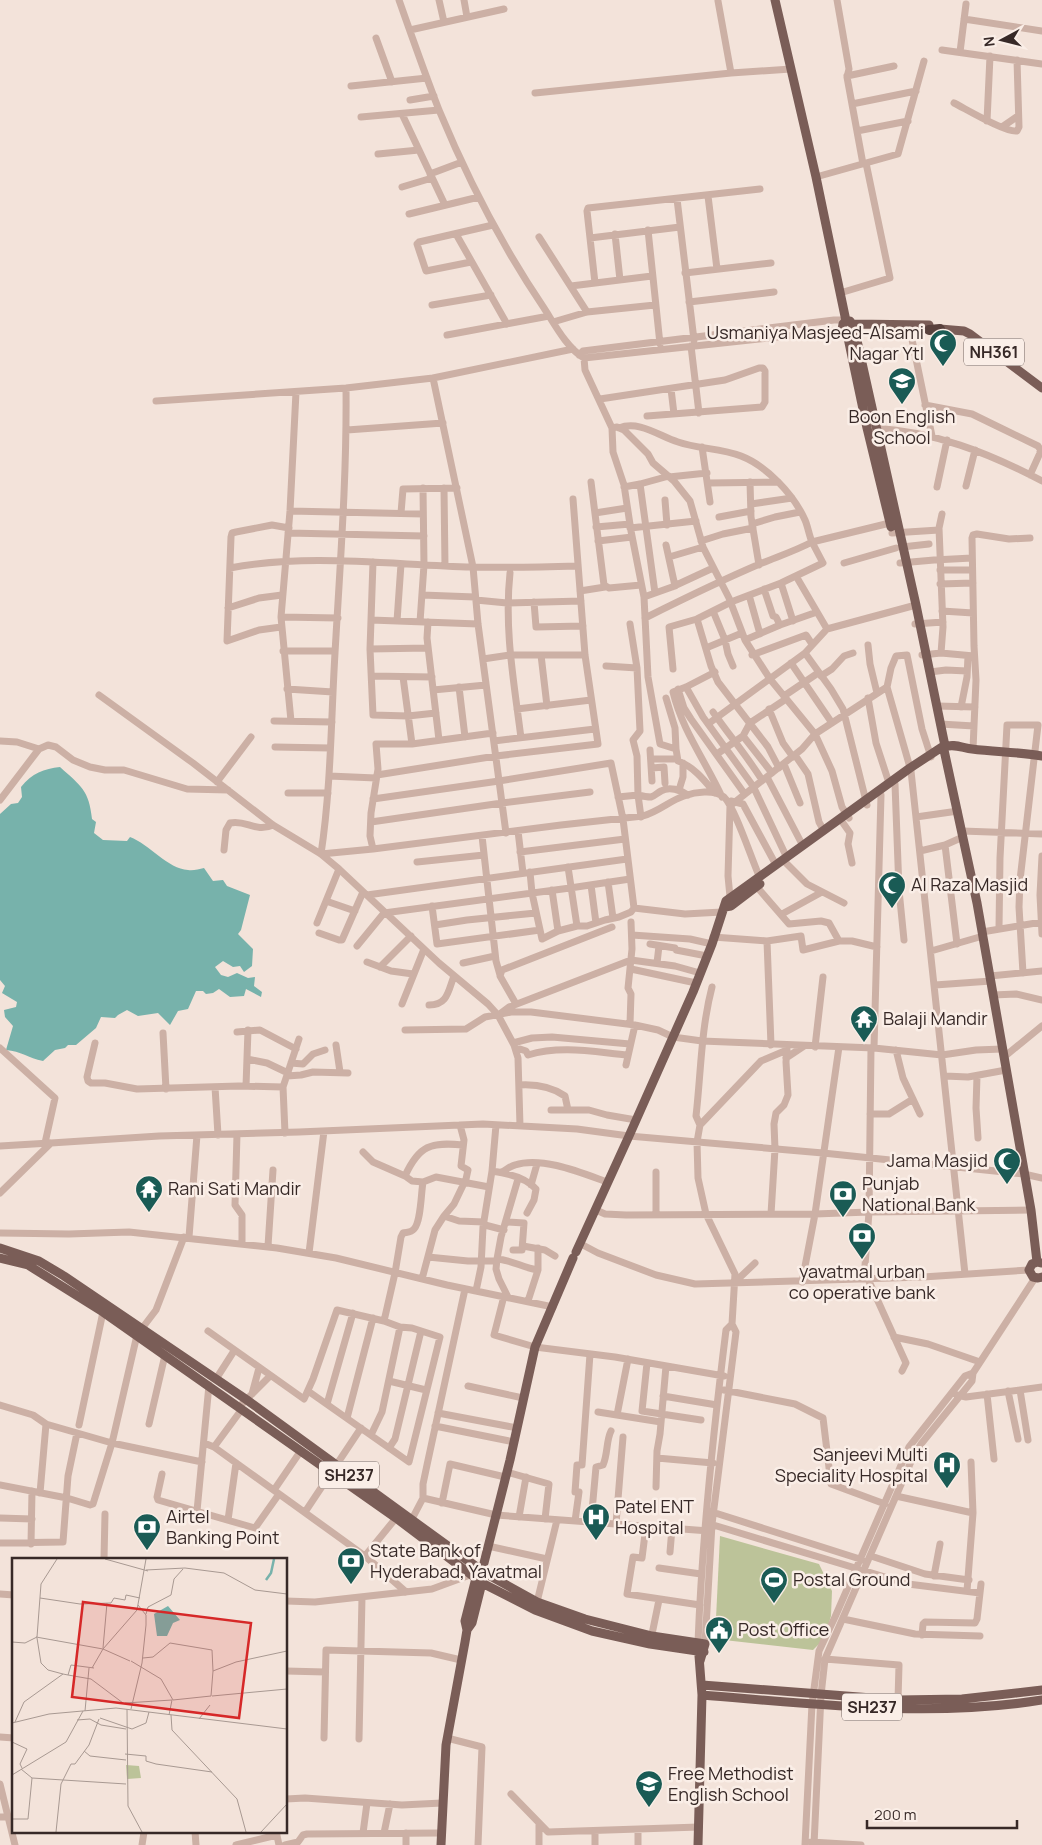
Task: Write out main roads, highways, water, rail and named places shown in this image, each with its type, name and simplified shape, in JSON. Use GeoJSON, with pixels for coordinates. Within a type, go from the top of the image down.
{"type":"FeatureCollection","features":[{"type":"Feature","properties":{"kind":"highway","name":"NH361"},"geometry":{"type":"LineString","coordinates":[[929,327],[940,327]]}},
{"type":"Feature","properties":{"kind":"main road"},"geometry":{"type":"LineString","coordinates":[[777,0],[791,70],[817,177]]}},
{"type":"Feature","properties":{"kind":"main road"},"geometry":{"type":"LineString","coordinates":[[777,0],[848,326],[913,606],[963,834],[983,934],[1040,1263],[1031,1266],[1036,1275]]}},
{"type":"Feature","properties":{"kind":"main road"},"geometry":{"type":"LineString","coordinates":[[848,326],[929,327]]}},
{"type":"Feature","properties":{"kind":"main road","name":"NH361"},"geometry":{"type":"LineString","coordinates":[[848,326],[910,330],[929,327]]}},
{"type":"Feature","properties":{"kind":"main road"},"geometry":{"type":"LineString","coordinates":[[940,327],[967,326],[1042,382]]}},
{"type":"Feature","properties":{"kind":"main road","name":"NH361"},"geometry":{"type":"LineString","coordinates":[[940,327],[964,331],[970,334],[1042,388]]}},
{"type":"Feature","properties":{"kind":"main road"},"geometry":{"type":"LineString","coordinates":[[924,655],[930,672],[937,706],[943,748]]}},
{"type":"Feature","properties":{"kind":"main road"},"geometry":{"type":"LineString","coordinates":[[783,862],[943,748],[951,745],[1039,756]]}},
{"type":"Feature","properties":{"kind":"main road"},"geometry":{"type":"LineString","coordinates":[[866,803],[881,795],[892,783]]}},
{"type":"Feature","properties":{"kind":"main road"},"geometry":{"type":"LineString","coordinates":[[723,909],[731,906],[803,846],[846,818]]}},
{"type":"Feature","properties":{"kind":"main road"},"geometry":{"type":"LineString","coordinates":[[441,1845],[447,1738],[467,1630],[472,1623],[476,1579],[482,1569],[506,1475],[534,1347],[673,1037],[707,956],[726,901],[758,882]]}},
{"type":"Feature","properties":{"kind":"main road","name":"SH237"},"geometry":{"type":"LineString","coordinates":[[0,1248],[30,1257],[50,1267],[212,1382],[240,1408],[300,1452],[333,1469],[412,1520],[482,1569],[536,1602],[651,1640]]}},
{"type":"Feature","properties":{"kind":"main road","name":"SH237"},"geometry":{"type":"LineString","coordinates":[[0,1258],[28,1265],[139,1332],[165,1355],[212,1382],[250,1397],[333,1469],[476,1579],[535,1610],[592,1630],[701,1647],[702,1685]]}},
{"type":"Feature","properties":{"kind":"main road"},"geometry":{"type":"LineString","coordinates":[[698,1845],[702,1685],[898,1700],[962,1698],[1042,1690]]}},
{"type":"Feature","properties":{"kind":"main road","name":"SH237"},"geometry":{"type":"LineString","coordinates":[[702,1695],[900,1709],[961,1708],[1042,1700]]}},
{"type":"Feature","properties":{"kind":"water"},"geometry":{"type":"Polygon","coordinates":[[[60,767],[83,789],[89,801],[92,819],[96,822],[94,833],[103,840],[127,841],[130,837],[181,869],[196,870],[204,868],[213,881],[223,880],[227,886],[250,895],[241,930],[238,934],[253,949],[252,966],[244,972],[240,966],[233,967],[223,961],[215,967],[221,975],[228,977],[237,973],[248,978],[255,977],[254,986],[262,992],[261,997],[246,989],[244,996],[230,997],[219,989],[213,993],[206,994],[203,991],[196,991],[188,1009],[178,1011],[170,1025],[158,1013],[138,1016],[127,1010],[115,1018],[101,1017],[96,1028],[76,1045],[68,1045],[65,1048],[55,1050],[43,1061],[6,1050],[13,1026],[5,1017],[4,1010],[16,1007],[17,1002],[2,993],[5,986],[0,980],[0,814],[11,804],[18,803],[22,797],[21,787],[29,778],[49,769],[60,767]]]}},
{"type":"Feature","properties":{"kind":"place","name":"Usmaniya Masjeed-Alsami Nagar Ytl"},"geometry":{"type":"Point","coordinates":[943,367]}},
{"type":"Feature","properties":{"kind":"place","name":"Boon English School"},"geometry":{"type":"Point","coordinates":[902,405]}},
{"type":"Feature","properties":{"kind":"place","name":"Al Raza Masjid"},"geometry":{"type":"Point","coordinates":[892,909]}},
{"type":"Feature","properties":{"kind":"place","name":"Balaji Mandir"},"geometry":{"type":"Point","coordinates":[864,1043]}},
{"type":"Feature","properties":{"kind":"place","name":"Jama Masjid"},"geometry":{"type":"Point","coordinates":[1007,1185]}},
{"type":"Feature","properties":{"kind":"place","name":"Rani Sati Mandir"},"geometry":{"type":"Point","coordinates":[149,1213]}},
{"type":"Feature","properties":{"kind":"place","name":"Punjab National Bank"},"geometry":{"type":"Point","coordinates":[843,1218]}},
{"type":"Feature","properties":{"kind":"place","name":"yavatmal urban co operative bank"},"geometry":{"type":"Point","coordinates":[862,1260]}},
{"type":"Feature","properties":{"kind":"place","name":"Sanjeevi Multi Speciality Hospital"},"geometry":{"type":"Point","coordinates":[947,1489]}},
{"type":"Feature","properties":{"kind":"place","name":"Patel ENT Hospital"},"geometry":{"type":"Point","coordinates":[596,1541]}},
{"type":"Feature","properties":{"kind":"place","name":"Airtel Banking Point"},"geometry":{"type":"Point","coordinates":[147,1551]}},
{"type":"Feature","properties":{"kind":"place","name":"State Bank of Hyderabad, Yavatmal"},"geometry":{"type":"Point","coordinates":[351,1585]}},
{"type":"Feature","properties":{"kind":"place","name":"Postal Ground"},"geometry":{"type":"Point","coordinates":[774,1604]}},
{"type":"Feature","properties":{"kind":"place","name":"Post Office"},"geometry":{"type":"Point","coordinates":[719,1654]}},
{"type":"Feature","properties":{"kind":"place","name":"Free Methodist English School"},"geometry":{"type":"Point","coordinates":[649,1808]}}]}
